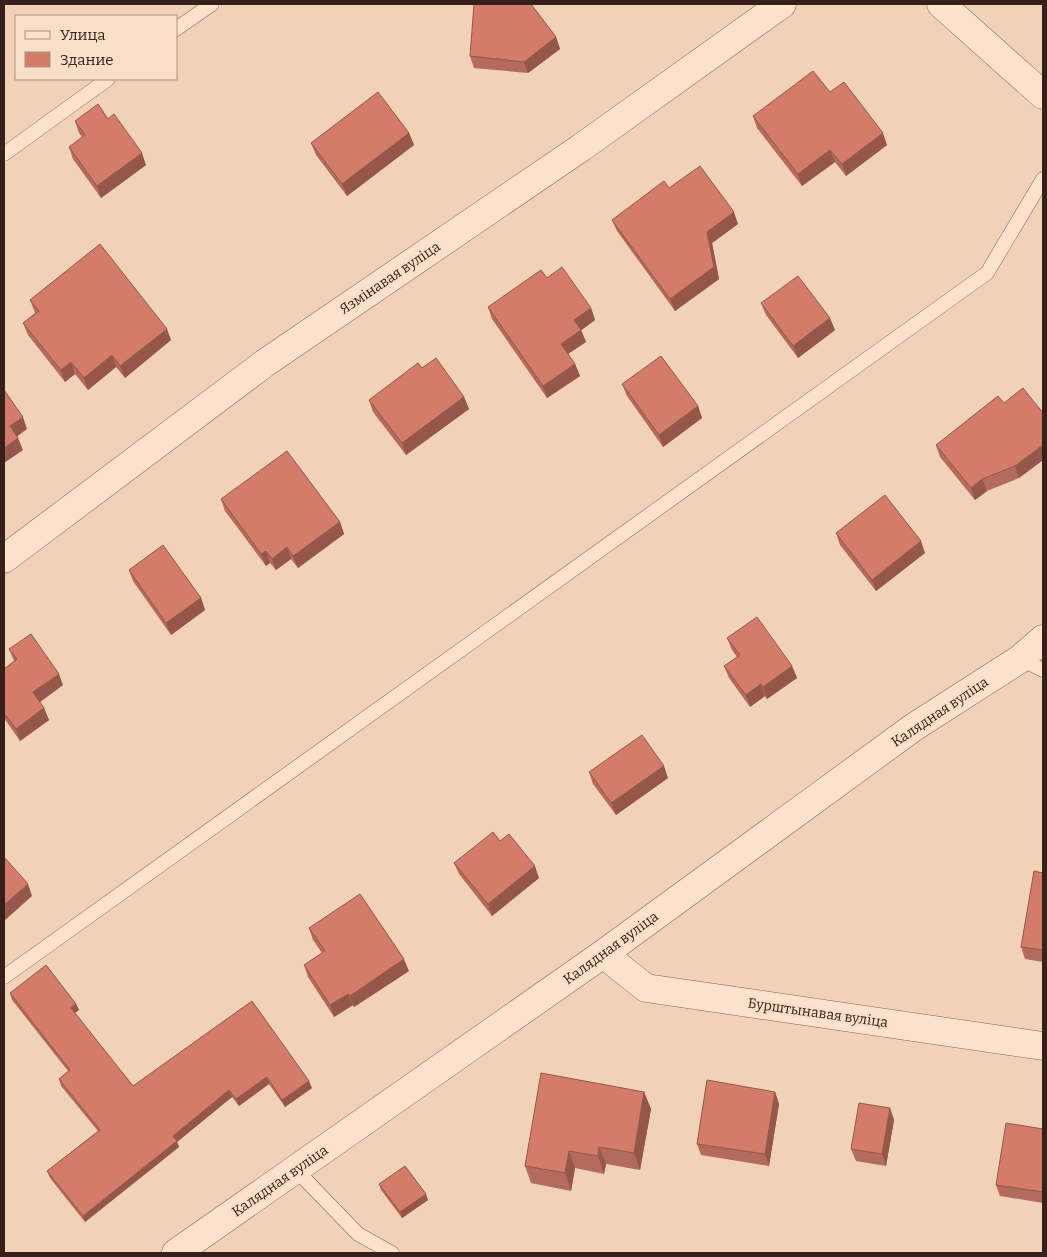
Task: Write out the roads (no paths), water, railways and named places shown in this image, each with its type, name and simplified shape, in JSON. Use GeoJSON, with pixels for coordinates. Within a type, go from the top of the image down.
{"type":"FeatureCollection","features":[{"type":"Feature","properties":{"kind":"street","name":"Язмінавая вуліца"},"geometry":{"type":"LineString","coordinates":[[4,559],[265,363],[582,146],[782,4]]}},
{"type":"Feature","properties":{"kind":"street"},"geometry":{"type":"LineString","coordinates":[[942,4],[1043,95]]}},
{"type":"Feature","properties":{"kind":"street","name":"Калядная вуліца"},"geometry":{"type":"LineString","coordinates":[[176,1253],[603,954],[914,727],[1031,665],[1043,640]]}},
{"type":"Feature","properties":{"kind":"street","name":"Бурштынавая вуліца"},"geometry":{"type":"LineString","coordinates":[[603,954],[646,988],[1043,1046]]}},
{"type":"Feature","properties":{"kind":"lane"},"geometry":{"type":"LineString","coordinates":[[178,28],[212,4]]}},
{"type":"Feature","properties":{"kind":"lane"},"geometry":{"type":"LineString","coordinates":[[4,154],[107,80]]}},
{"type":"Feature","properties":{"kind":"lane"},"geometry":{"type":"LineString","coordinates":[[4,976],[986,273],[1043,179]]}},
{"type":"Feature","properties":{"kind":"lane"},"geometry":{"type":"LineString","coordinates":[[296,1170],[358,1234],[392,1253]]}}]}
